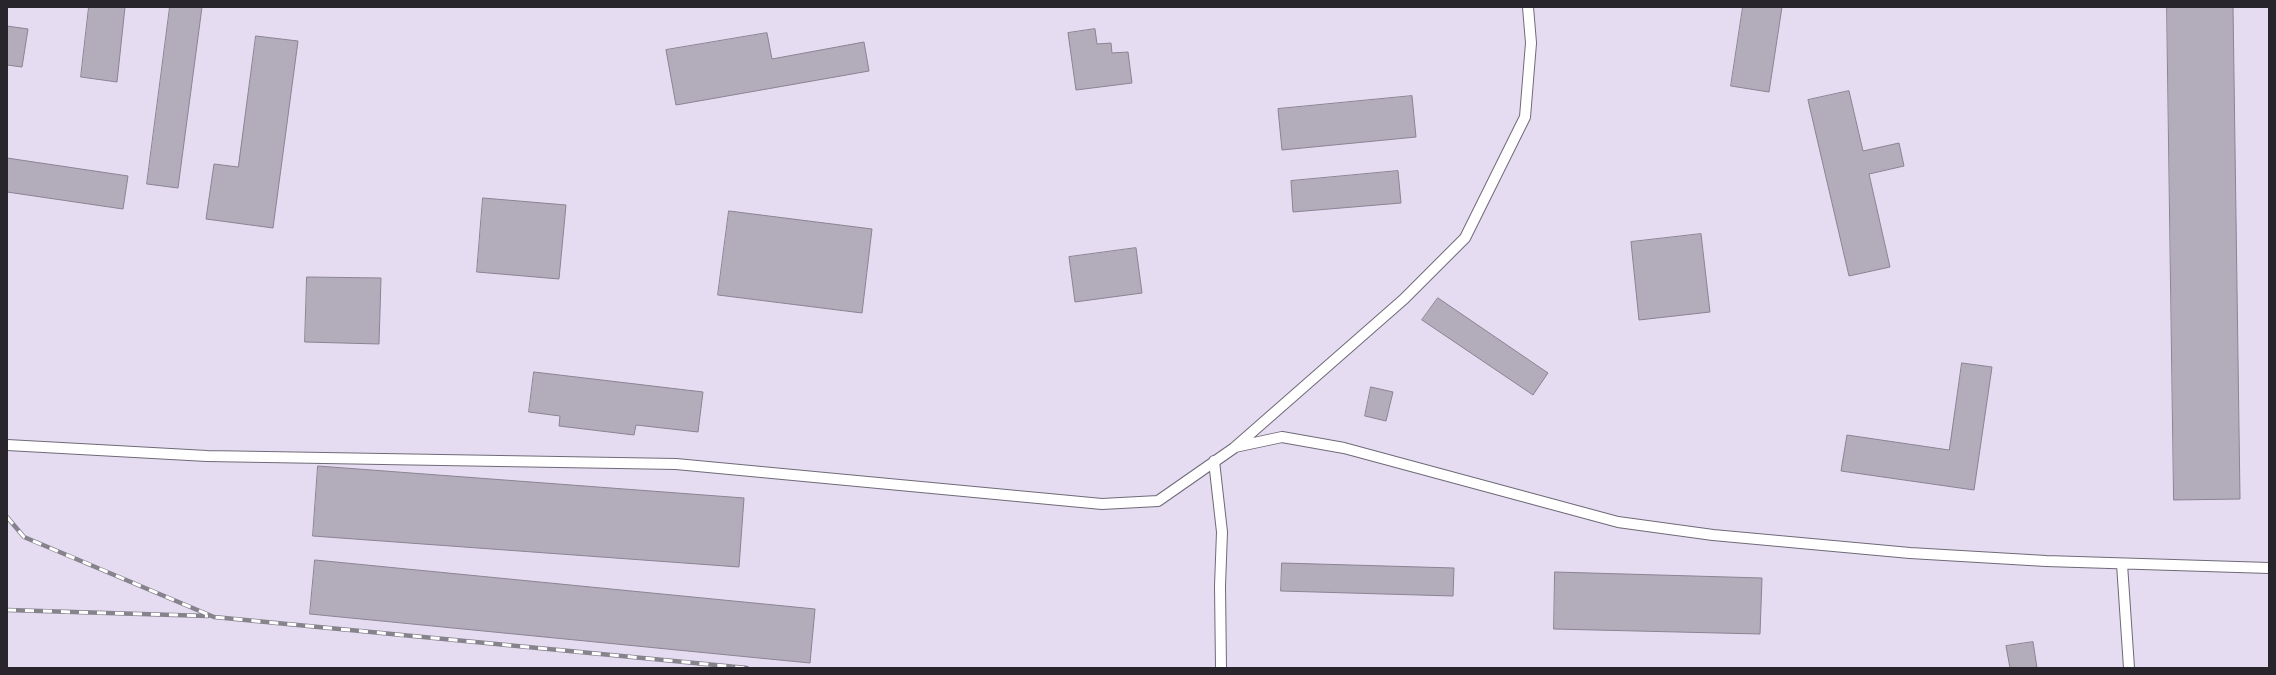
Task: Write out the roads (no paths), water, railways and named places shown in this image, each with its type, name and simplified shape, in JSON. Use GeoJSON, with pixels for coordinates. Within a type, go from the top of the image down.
{"type":"FeatureCollection","features":[{"type":"Feature","properties":{"kind":"lane"},"geometry":{"type":"LineString","coordinates":[[7,444],[207,456],[676,464],[1102,504],[1158,501],[1234,448],[1404,299],[1465,238],[1525,117],[1531,43],[1528,7]]}},
{"type":"Feature","properties":{"kind":"lane"},"geometry":{"type":"LineString","coordinates":[[1234,448],[1282,437],[1344,448],[1618,522],[1713,535],[1910,553],[2122,564],[2269,568]]}},
{"type":"Feature","properties":{"kind":"lane"},"geometry":{"type":"LineString","coordinates":[[1214,461],[1222,532],[1220,586],[1221,668]]}},
{"type":"Feature","properties":{"kind":"lane"},"geometry":{"type":"LineString","coordinates":[[2122,564],[2129,668]]}},
{"type":"Feature","properties":{"kind":"railway"},"geometry":{"type":"LineString","coordinates":[[7,517],[24,537],[214,617],[747,668]]}},
{"type":"Feature","properties":{"kind":"railway"},"geometry":{"type":"LineString","coordinates":[[7,610],[208,616]]}}]}
